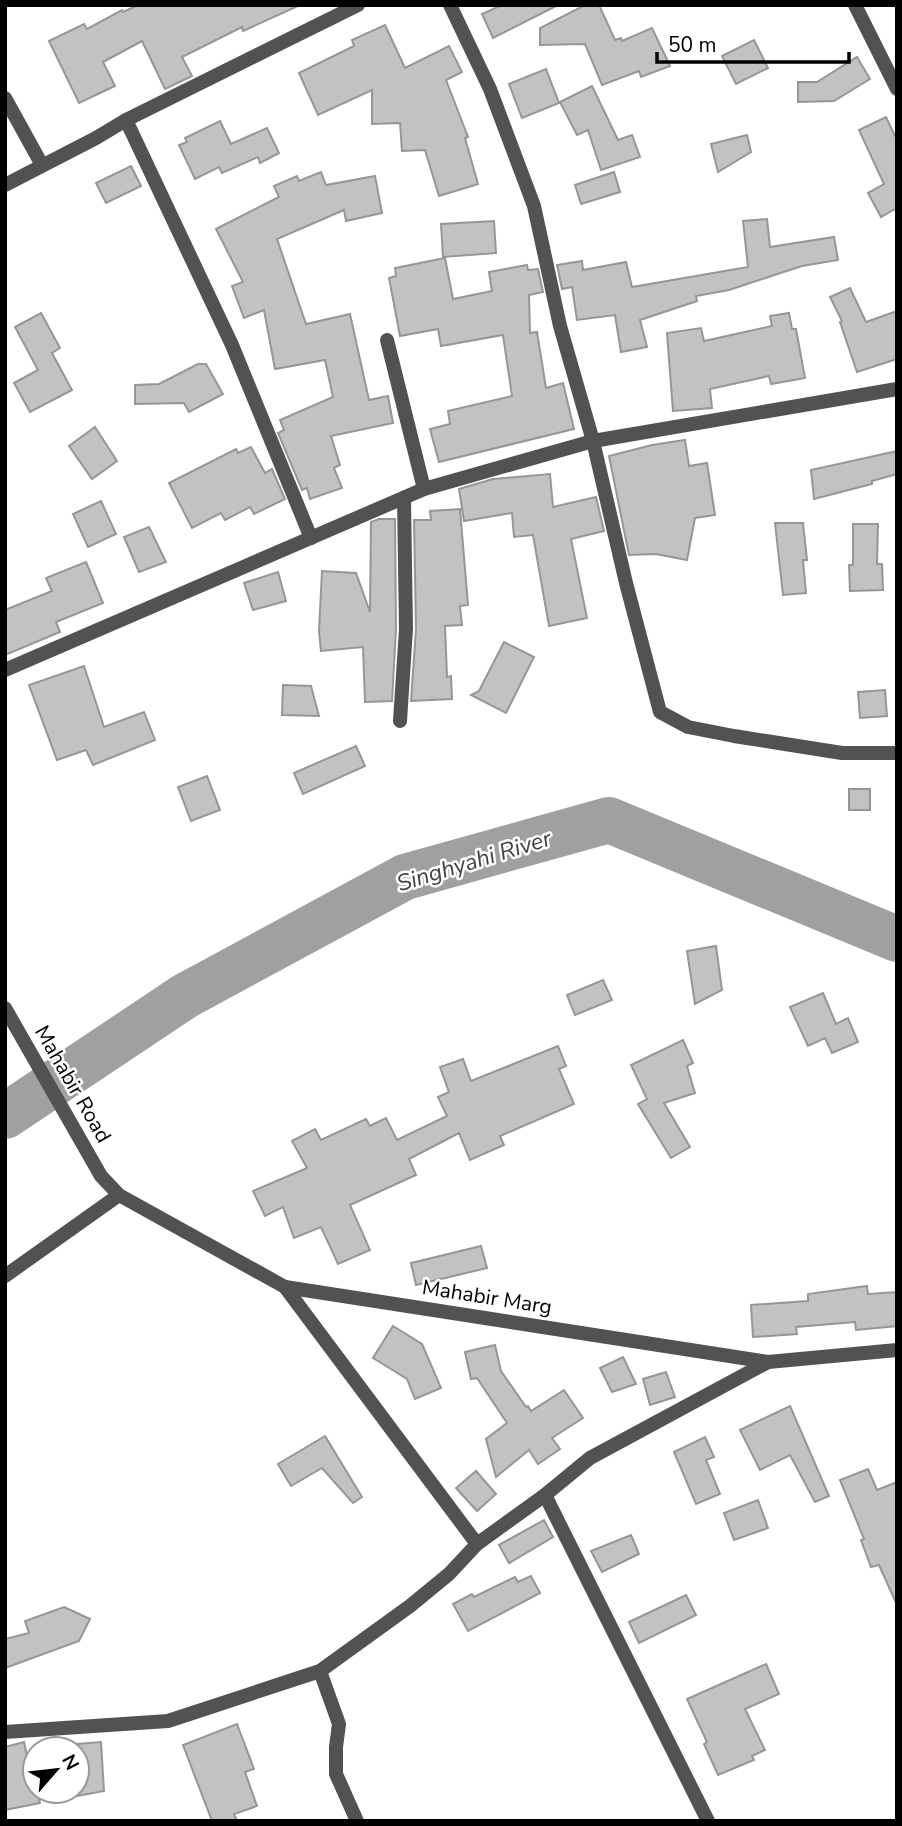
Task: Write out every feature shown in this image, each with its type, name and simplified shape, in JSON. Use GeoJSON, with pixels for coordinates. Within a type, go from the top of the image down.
{"type":"FeatureCollection","features":[{"type":"Feature","properties":{"kind":"street"},"geometry":{"type":"LineString","coordinates":[[5,185],[126,120],[358,5]]}},
{"type":"Feature","properties":{"kind":"street"},"geometry":{"type":"LineString","coordinates":[[450,5],[490,89],[534,206],[559,326],[593,441],[660,712],[688,727],[734,736],[842,752],[897,753]]}},
{"type":"Feature","properties":{"kind":"street"},"geometry":{"type":"LineString","coordinates":[[855,5],[897,89]]}},
{"type":"Feature","properties":{"kind":"street"},"geometry":{"type":"LineString","coordinates":[[5,98],[42,165]]}},
{"type":"Feature","properties":{"kind":"street"},"geometry":{"type":"LineString","coordinates":[[126,120],[232,345],[311,538]]}},
{"type":"Feature","properties":{"kind":"street"},"geometry":{"type":"LineString","coordinates":[[387,340],[424,489]]}},
{"type":"Feature","properties":{"kind":"street"},"geometry":{"type":"LineString","coordinates":[[5,670],[424,489],[593,441],[897,389]]}},
{"type":"Feature","properties":{"kind":"street"},"geometry":{"type":"LineString","coordinates":[[400,721],[406,629],[404,498]]}},
{"type":"Feature","properties":{"kind":"street","name":"Mahabir Road"},"geometry":{"type":"LineString","coordinates":[[7,1010],[101,1176]]}},
{"type":"Feature","properties":{"kind":"street","name":"Mahabir Marg"},"geometry":{"type":"LineString","coordinates":[[101,1176],[119,1195],[285,1287],[768,1362],[897,1350]]}},
{"type":"Feature","properties":{"kind":"street"},"geometry":{"type":"LineString","coordinates":[[5,1276],[119,1195]]}},
{"type":"Feature","properties":{"kind":"street"},"geometry":{"type":"LineString","coordinates":[[285,1287],[477,1544]]}},
{"type":"Feature","properties":{"kind":"street"},"geometry":{"type":"LineString","coordinates":[[5,1732],[168,1721],[320,1671],[410,1606],[449,1574],[477,1544],[545,1495],[590,1458],[768,1362]]}},
{"type":"Feature","properties":{"kind":"street"},"geometry":{"type":"LineString","coordinates":[[545,1495],[708,1821]]}},
{"type":"Feature","properties":{"kind":"street"},"geometry":{"type":"LineString","coordinates":[[320,1671],[339,1724],[336,1774],[356,1821]]}},
{"type":"Feature","properties":{"kind":"building"},"geometry":{"type":"Polygon","coordinates":[[[138,5],[300,5],[243,31],[242,27],[182,57],[192,76],[165,89],[142,41],[103,62],[115,86],[79,103],[49,41],[84,24],[87,29],[122,10],[123,12],[138,5]]]}},
{"type":"Feature","properties":{"kind":"building"},"geometry":{"type":"Polygon","coordinates":[[[502,5],[558,5],[493,38],[482,14],[502,5]]]}},
{"type":"Feature","properties":{"kind":"building"},"geometry":{"type":"Polygon","coordinates":[[[585,5],[599,5],[615,40],[621,38],[622,41],[652,28],[670,66],[641,77],[639,71],[602,85],[585,44],[540,45],[540,28],[585,5]]]}},
{"type":"Feature","properties":{"kind":"building"},"geometry":{"type":"Polygon","coordinates":[[[385,25],[405,68],[449,46],[462,72],[446,80],[468,137],[465,138],[478,184],[439,196],[425,150],[402,151],[400,123],[372,124],[372,90],[318,115],[299,73],[354,46],[352,40],[385,25]]]}},
{"type":"Feature","properties":{"kind":"building"},"geometry":{"type":"Polygon","coordinates":[[[754,40],[768,68],[736,84],[722,56],[754,40]]]}},
{"type":"Feature","properties":{"kind":"building"},"geometry":{"type":"Polygon","coordinates":[[[857,57],[870,79],[834,101],[798,102],[798,82],[817,82],[857,57]]]}},
{"type":"Feature","properties":{"kind":"building"},"geometry":{"type":"Polygon","coordinates":[[[546,69],[559,103],[522,118],[509,84],[546,69]]]}},
{"type":"Feature","properties":{"kind":"building"},"geometry":{"type":"Polygon","coordinates":[[[592,86],[618,140],[632,135],[640,157],[601,170],[588,130],[577,135],[560,102],[592,86]]]}},
{"type":"Feature","properties":{"kind":"building"},"geometry":{"type":"Polygon","coordinates":[[[886,117],[897,140],[897,213],[895,209],[881,217],[868,193],[884,184],[859,130],[886,117]]]}},
{"type":"Feature","properties":{"kind":"building"},"geometry":{"type":"Polygon","coordinates":[[[220,121],[231,144],[267,128],[279,153],[260,163],[258,157],[222,173],[219,167],[195,179],[179,145],[187,142],[185,138],[220,121]]]}},
{"type":"Feature","properties":{"kind":"building"},"geometry":{"type":"Polygon","coordinates":[[[747,135],[751,152],[718,172],[711,144],[747,135]]]}},
{"type":"Feature","properties":{"kind":"building"},"geometry":{"type":"Polygon","coordinates":[[[131,166],[141,186],[106,203],[96,183],[131,166]]]}},
{"type":"Feature","properties":{"kind":"building"},"geometry":{"type":"Polygon","coordinates":[[[321,172],[326,185],[375,176],[382,213],[346,221],[344,210],[277,239],[306,324],[350,314],[369,400],[388,396],[393,423],[331,436],[340,465],[334,468],[342,488],[310,499],[307,488],[302,490],[278,433],[284,430],[280,420],[333,397],[325,360],[275,369],[264,310],[244,318],[232,286],[243,282],[216,229],[279,197],[274,186],[297,176],[299,181],[321,172]]]}},
{"type":"Feature","properties":{"kind":"building"},"geometry":{"type":"Polygon","coordinates":[[[614,172],[620,192],[581,204],[575,185],[614,172]]]}},
{"type":"Feature","properties":{"kind":"building"},"geometry":{"type":"Polygon","coordinates":[[[767,219],[770,247],[834,237],[838,260],[802,266],[729,290],[696,296],[697,301],[640,320],[647,347],[621,352],[615,315],[577,320],[572,287],[562,289],[557,265],[582,261],[583,270],[626,262],[632,287],[748,267],[743,221],[767,219]]]}},
{"type":"Feature","properties":{"kind":"building"},"geometry":{"type":"Polygon","coordinates":[[[494,221],[496,253],[443,257],[441,224],[494,221]]]}},
{"type":"Feature","properties":{"kind":"building"},"geometry":{"type":"Polygon","coordinates":[[[445,258],[453,299],[492,291],[489,272],[527,265],[528,270],[538,269],[543,292],[529,295],[530,333],[537,332],[546,388],[563,383],[574,429],[439,462],[430,429],[450,424],[448,411],[512,396],[503,335],[441,346],[438,329],[400,336],[389,278],[396,276],[395,268],[445,258]]]}},
{"type":"Feature","properties":{"kind":"building"},"geometry":{"type":"Polygon","coordinates":[[[850,288],[866,322],[897,311],[897,359],[857,372],[840,322],[842,321],[830,297],[850,288]]]}},
{"type":"Feature","properties":{"kind":"building"},"geometry":{"type":"Polygon","coordinates":[[[41,313],[60,348],[52,353],[72,390],[30,412],[14,383],[38,370],[15,327],[41,313]]]}},
{"type":"Feature","properties":{"kind":"building"},"geometry":{"type":"Polygon","coordinates":[[[789,313],[792,329],[796,329],[805,378],[771,384],[769,376],[710,389],[712,408],[673,411],[667,333],[701,328],[704,341],[772,326],[770,316],[789,313]]]}},
{"type":"Feature","properties":{"kind":"building"},"geometry":{"type":"Polygon","coordinates":[[[198,364],[206,364],[223,394],[189,412],[184,403],[135,404],[135,385],[159,384],[198,364]]]}},
{"type":"Feature","properties":{"kind":"building"},"geometry":{"type":"Polygon","coordinates":[[[95,427],[117,461],[92,479],[69,446],[95,427]]]}},
{"type":"Feature","properties":{"kind":"building"},"geometry":{"type":"Polygon","coordinates":[[[685,440],[689,466],[707,463],[715,515],[695,518],[687,560],[656,554],[629,555],[609,456],[685,440]]]}},
{"type":"Feature","properties":{"kind":"building"},"geometry":{"type":"Polygon","coordinates":[[[251,447],[265,473],[272,469],[285,499],[254,514],[250,507],[225,520],[221,513],[192,528],[169,483],[236,449],[238,453],[251,447]]]}},
{"type":"Feature","properties":{"kind":"building"},"geometry":{"type":"Polygon","coordinates":[[[897,451],[897,474],[872,481],[872,484],[814,499],[811,470],[897,451]]]}},
{"type":"Feature","properties":{"kind":"building"},"geometry":{"type":"Polygon","coordinates":[[[550,474],[553,507],[596,497],[604,531],[571,539],[587,618],[549,626],[533,535],[514,537],[512,513],[464,521],[459,489],[493,479],[550,474]]]}},
{"type":"Feature","properties":{"kind":"building"},"geometry":{"type":"Polygon","coordinates":[[[101,501],[116,534],[88,547],[73,514],[101,501]]]}},
{"type":"Feature","properties":{"kind":"building"},"geometry":{"type":"Polygon","coordinates":[[[460,509],[468,605],[460,606],[462,625],[445,626],[447,677],[451,676],[452,699],[411,701],[416,629],[414,520],[431,520],[430,511],[460,509]]]}},
{"type":"Feature","properties":{"kind":"building"},"geometry":{"type":"Polygon","coordinates":[[[395,519],[396,629],[392,701],[365,702],[363,647],[321,651],[319,631],[322,571],[356,573],[370,612],[371,522],[395,519]]]}},
{"type":"Feature","properties":{"kind":"building"},"geometry":{"type":"Polygon","coordinates":[[[775,523],[803,523],[807,560],[803,560],[806,593],[783,595],[775,523]]]}},
{"type":"Feature","properties":{"kind":"building"},"geometry":{"type":"Polygon","coordinates":[[[853,524],[878,524],[877,564],[882,564],[883,590],[850,591],[849,565],[853,565],[853,524]]]}},
{"type":"Feature","properties":{"kind":"building"},"geometry":{"type":"Polygon","coordinates":[[[149,527],[166,562],[139,572],[124,537],[149,527]]]}},
{"type":"Feature","properties":{"kind":"building"},"geometry":{"type":"Polygon","coordinates":[[[86,562],[103,603],[56,622],[60,632],[5,655],[5,610],[52,591],[46,578],[86,562]]]}},
{"type":"Feature","properties":{"kind":"building"},"geometry":{"type":"Polygon","coordinates":[[[278,572],[286,601],[253,610],[244,583],[278,572]]]}},
{"type":"Feature","properties":{"kind":"building"},"geometry":{"type":"Polygon","coordinates":[[[504,642],[534,657],[506,713],[471,695],[479,691],[504,642]]]}},
{"type":"Feature","properties":{"kind":"building"},"geometry":{"type":"Polygon","coordinates":[[[84,666],[104,727],[144,712],[155,740],[93,765],[86,750],[57,760],[29,685],[84,666]]]}},
{"type":"Feature","properties":{"kind":"building"},"geometry":{"type":"Polygon","coordinates":[[[283,685],[311,686],[319,716],[282,715],[283,685]]]}},
{"type":"Feature","properties":{"kind":"building"},"geometry":{"type":"Polygon","coordinates":[[[885,690],[887,716],[860,718],[858,692],[885,690]]]}},
{"type":"Feature","properties":{"kind":"building"},"geometry":{"type":"Polygon","coordinates":[[[356,746],[365,766],[303,794],[294,773],[356,746]]]}},
{"type":"Feature","properties":{"kind":"building"},"geometry":{"type":"Polygon","coordinates":[[[207,776],[220,810],[191,821],[178,787],[207,776]]]}},
{"type":"Feature","properties":{"kind":"building"},"geometry":{"type":"Polygon","coordinates":[[[849,789],[870,789],[870,810],[849,810],[849,789]]]}},
{"type":"Feature","properties":{"kind":"building"},"geometry":{"type":"Polygon","coordinates":[[[716,946],[722,990],[695,1004],[687,951],[716,946]]]}},
{"type":"Feature","properties":{"kind":"building"},"geometry":{"type":"Polygon","coordinates":[[[603,980],[612,1000],[575,1015],[567,995],[603,980]]]}},
{"type":"Feature","properties":{"kind":"building"},"geometry":{"type":"Polygon","coordinates":[[[823,993],[836,1024],[848,1018],[858,1042],[832,1053],[825,1038],[808,1046],[790,1007],[823,993]]]}},
{"type":"Feature","properties":{"kind":"building"},"geometry":{"type":"Polygon","coordinates":[[[683,1040],[693,1063],[687,1066],[695,1093],[664,1103],[690,1147],[671,1158],[638,1104],[647,1099],[631,1065],[683,1040]]]}},
{"type":"Feature","properties":{"kind":"building"},"geometry":{"type":"Polygon","coordinates":[[[558,1046],[566,1066],[559,1069],[574,1104],[500,1136],[504,1145],[470,1160],[459,1133],[409,1159],[416,1175],[350,1205],[370,1250],[338,1264],[321,1227],[294,1238],[283,1207],[265,1216],[253,1191],[307,1168],[292,1141],[315,1129],[321,1140],[366,1119],[370,1126],[386,1118],[397,1140],[447,1116],[438,1097],[449,1092],[440,1067],[463,1059],[471,1081],[558,1046]]]}},
{"type":"Feature","properties":{"kind":"building"},"geometry":{"type":"Polygon","coordinates":[[[481,1246],[487,1268],[416,1285],[411,1263],[481,1246]]]}},
{"type":"Feature","properties":{"kind":"building"},"geometry":{"type":"Polygon","coordinates":[[[867,1286],[868,1294],[897,1292],[897,1326],[856,1330],[855,1322],[796,1327],[797,1334],[753,1337],[751,1305],[808,1301],[808,1294],[867,1286]]]}},
{"type":"Feature","properties":{"kind":"building"},"geometry":{"type":"Polygon","coordinates":[[[393,1326],[422,1344],[441,1388],[415,1399],[407,1379],[373,1358],[393,1326]]]}},
{"type":"Feature","properties":{"kind":"building"},"geometry":{"type":"Polygon","coordinates":[[[495,1345],[501,1371],[526,1407],[531,1411],[564,1390],[583,1418],[552,1438],[560,1449],[538,1464],[529,1450],[496,1477],[486,1439],[507,1423],[477,1378],[471,1379],[465,1352],[495,1345]]]}},
{"type":"Feature","properties":{"kind":"building"},"geometry":{"type":"Polygon","coordinates":[[[623,1357],[636,1384],[612,1392],[600,1368],[623,1357]]]}},
{"type":"Feature","properties":{"kind":"building"},"geometry":{"type":"Polygon","coordinates":[[[666,1372],[675,1397],[650,1405],[643,1379],[666,1372]]]}},
{"type":"Feature","properties":{"kind":"building"},"geometry":{"type":"Polygon","coordinates":[[[790,1406],[829,1496],[815,1502],[790,1455],[760,1470],[740,1430],[790,1406]]]}},
{"type":"Feature","properties":{"kind":"building"},"geometry":{"type":"Polygon","coordinates":[[[325,1436],[362,1497],[353,1503],[322,1468],[291,1486],[278,1464],[325,1436]]]}},
{"type":"Feature","properties":{"kind":"building"},"geometry":{"type":"Polygon","coordinates":[[[705,1437],[714,1457],[706,1460],[720,1494],[696,1504],[674,1452],[705,1437]]]}},
{"type":"Feature","properties":{"kind":"building"},"geometry":{"type":"Polygon","coordinates":[[[868,1469],[877,1490],[897,1482],[897,1605],[879,1565],[871,1567],[861,1540],[864,1539],[840,1480],[868,1469]]]}},
{"type":"Feature","properties":{"kind":"building"},"geometry":{"type":"Polygon","coordinates":[[[476,1471],[496,1494],[477,1511],[456,1488],[476,1471]]]}},
{"type":"Feature","properties":{"kind":"building"},"geometry":{"type":"Polygon","coordinates":[[[758,1500],[768,1528],[734,1540],[724,1513],[758,1500]]]}},
{"type":"Feature","properties":{"kind":"building"},"geometry":{"type":"Polygon","coordinates":[[[544,1520],[553,1537],[509,1563],[499,1545],[544,1520]]]}},
{"type":"Feature","properties":{"kind":"building"},"geometry":{"type":"Polygon","coordinates":[[[631,1535],[639,1554],[602,1572],[591,1551],[631,1535]]]}},
{"type":"Feature","properties":{"kind":"building"},"geometry":{"type":"Polygon","coordinates":[[[531,1576],[540,1593],[468,1631],[453,1604],[515,1577],[518,1582],[531,1576]]]}},
{"type":"Feature","properties":{"kind":"building"},"geometry":{"type":"Polygon","coordinates":[[[686,1595],[696,1615],[639,1643],[629,1622],[686,1595]]]}},
{"type":"Feature","properties":{"kind":"building"},"geometry":{"type":"Polygon","coordinates":[[[64,1607],[90,1619],[79,1641],[5,1668],[5,1639],[29,1633],[25,1621],[64,1607]]]}},
{"type":"Feature","properties":{"kind":"building"},"geometry":{"type":"Polygon","coordinates":[[[766,1664],[779,1694],[745,1709],[765,1750],[752,1756],[754,1760],[718,1775],[704,1744],[707,1742],[687,1699],[766,1664]]]}},
{"type":"Feature","properties":{"kind":"building"},"geometry":{"type":"Polygon","coordinates":[[[237,1724],[254,1769],[245,1772],[257,1806],[234,1814],[237,1821],[212,1821],[183,1745],[237,1724]]]}},
{"type":"Feature","properties":{"kind":"building"},"geometry":{"type":"Polygon","coordinates":[[[101,1742],[104,1791],[91,1793],[91,1743],[101,1742]]]}},
{"type":"Feature","properties":{"kind":"building"},"geometry":{"type":"Polygon","coordinates":[[[21,1743],[21,1805],[30,1805],[5,1810],[5,1747],[21,1743]]]}},
{"type":"Feature","properties":{"kind":"waterway","name":"Singhyahi River"},"geometry":{"type":"LineString","coordinates":[[5,1116],[185,996],[405,877],[609,820],[897,939]]}}]}
